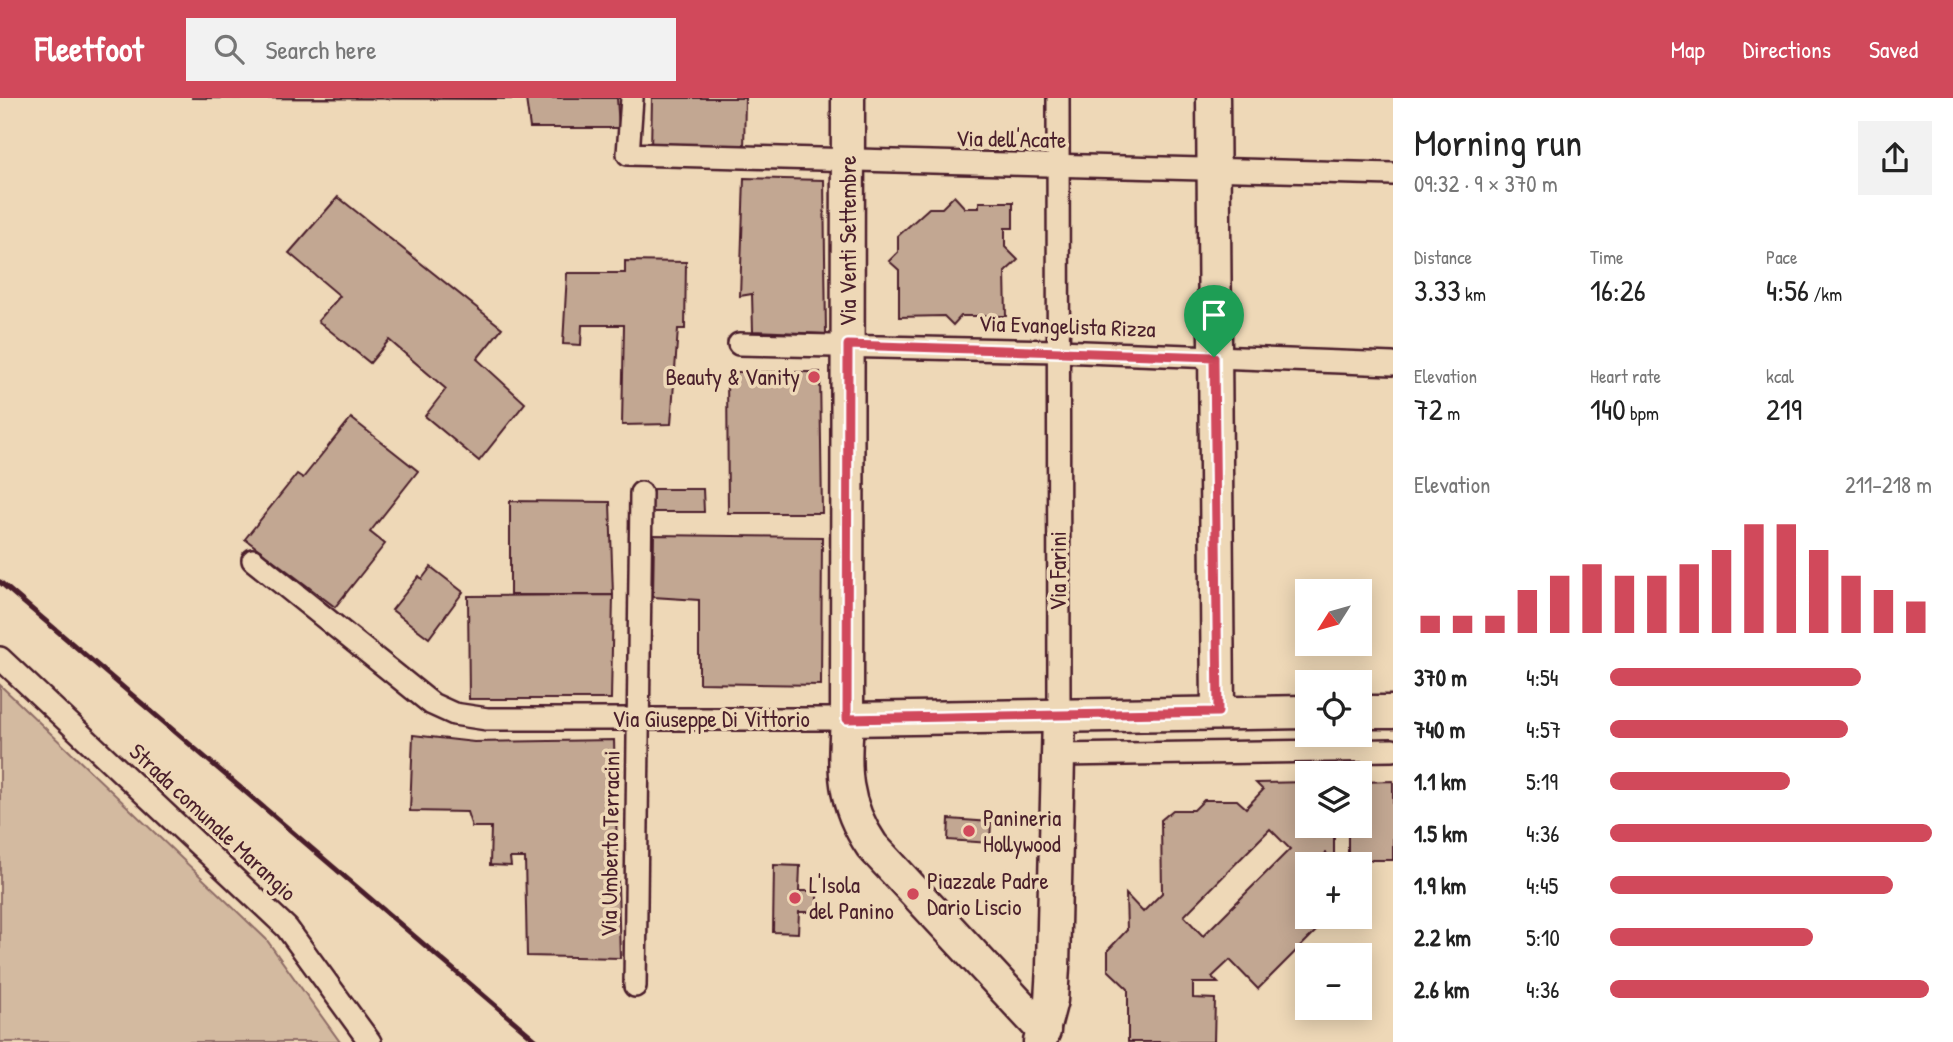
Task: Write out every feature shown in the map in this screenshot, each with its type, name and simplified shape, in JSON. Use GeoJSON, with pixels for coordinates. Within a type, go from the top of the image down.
{"type":"FeatureCollection","features":[{"type":"Feature","properties":{"kind":"street","name":"Via dell'Acate"},"geometry":{"type":"LineString","coordinates":[[632,98],[628,154],[848,162],[1393,174]]}},
{"type":"Feature","properties":{"kind":"street","name":"Via Venti Settembre"},"geometry":{"type":"LineString","coordinates":[[848,98],[846,789],[860,829],[872,846],[1042,1036]]}},
{"type":"Feature","properties":{"kind":"street","name":"Via Farini"},"geometry":{"type":"LineString","coordinates":[[1042,1036],[1051,1000],[1053,967],[1059,716],[1058,98]]}},
{"type":"Feature","properties":{"kind":"street"},"geometry":{"type":"LineString","coordinates":[[1213,98],[1218,712]]}},
{"type":"Feature","properties":{"kind":"street","name":"Via Evangelista Rizza"},"geometry":{"type":"LineString","coordinates":[[739,344],[1058,351],[1393,364]]}},
{"type":"Feature","properties":{"kind":"street","name":"Via Umberto Terracini"},"geometry":{"type":"LineString","coordinates":[[635,986],[641,493]]}},
{"type":"Feature","properties":{"kind":"street","name":"Via Giuseppe Di Vittorio"},"geometry":{"type":"LineString","coordinates":[[253,560],[432,704],[454,714],[488,719],[847,719],[1295,712]]}},
{"type":"Feature","properties":{"kind":"street","name":"Strada comunale Marangio"},"geometry":{"type":"LineString","coordinates":[[0,658],[287,928],[370,1042]]}},
{"type":"Feature","properties":{"kind":"street"},"geometry":{"type":"LineString","coordinates":[[1372,712],[1393,712]]}},
{"type":"Feature","properties":{"kind":"street"},"geometry":{"type":"LineString","coordinates":[[1058,755],[1393,750]]}},
{"type":"Feature","properties":{"kind":"shaded area"},"geometry":{"type":"Polygon","coordinates":[[[0,685],[266,939],[340,1042],[0,1042],[0,685]]]}},
{"type":"Feature","properties":{"kind":"building"},"geometry":{"type":"Polygon","coordinates":[[[191,98],[617,98],[619,128],[530,128],[526,99],[191,98]]]}},
{"type":"Feature","properties":{"kind":"building"},"geometry":{"type":"Polygon","coordinates":[[[652,98],[745,98],[744,150],[651,151],[652,98]]]}},
{"type":"Feature","properties":{"kind":"building"},"geometry":{"type":"Polygon","coordinates":[[[744,178],[824,180],[826,334],[753,331],[752,294],[740,296],[744,178]]]}},
{"type":"Feature","properties":{"kind":"building"},"geometry":{"type":"Polygon","coordinates":[[[954,196],[965,208],[979,208],[979,202],[1013,202],[1013,228],[1005,228],[1005,247],[1018,260],[1005,272],[1006,316],[961,316],[953,325],[944,316],[899,317],[899,270],[889,261],[898,252],[898,236],[929,208],[942,208],[954,196]]]}},
{"type":"Feature","properties":{"kind":"building"},"geometry":{"type":"Polygon","coordinates":[[[338,197],[502,328],[477,359],[525,403],[479,461],[425,416],[446,389],[389,340],[370,363],[318,321],[340,296],[289,253],[338,197]]]}},
{"type":"Feature","properties":{"kind":"building"},"geometry":{"type":"Polygon","coordinates":[[[625,261],[686,262],[685,329],[678,329],[671,424],[622,425],[624,325],[582,325],[581,345],[563,344],[567,273],[625,273],[625,261]]]}},
{"type":"Feature","properties":{"kind":"building"},"geometry":{"type":"Polygon","coordinates":[[[727,372],[820,372],[822,513],[728,513],[727,372]]]}},
{"type":"Feature","properties":{"kind":"building"},"geometry":{"type":"Polygon","coordinates":[[[351,418],[418,471],[370,532],[385,544],[335,607],[245,539],[297,474],[303,478],[351,418]]]}},
{"type":"Feature","properties":{"kind":"building"},"geometry":{"type":"Polygon","coordinates":[[[652,489],[703,489],[704,512],[652,512],[652,489]]]}},
{"type":"Feature","properties":{"kind":"building"},"geometry":{"type":"Polygon","coordinates":[[[510,501],[610,502],[613,595],[510,595],[510,501]]]}},
{"type":"Feature","properties":{"kind":"building"},"geometry":{"type":"Polygon","coordinates":[[[654,535],[822,537],[821,685],[699,683],[699,600],[653,597],[654,535]]]}},
{"type":"Feature","properties":{"kind":"building"},"geometry":{"type":"Polygon","coordinates":[[[431,567],[463,592],[429,638],[392,610],[419,576],[422,579],[431,567]]]}},
{"type":"Feature","properties":{"kind":"building"},"geometry":{"type":"Polygon","coordinates":[[[613,595],[611,699],[469,699],[468,596],[613,595]]]}},
{"type":"Feature","properties":{"kind":"building"},"geometry":{"type":"Polygon","coordinates":[[[413,735],[474,742],[614,740],[620,958],[527,956],[525,858],[510,858],[511,866],[490,865],[491,827],[472,827],[467,812],[410,811],[413,735]]]}},
{"type":"Feature","properties":{"kind":"building"},"geometry":{"type":"Polygon","coordinates":[[[1393,781],[1393,860],[1372,860],[1372,852],[1348,852],[1348,838],[1372,838],[1372,782],[1393,781]]]}},
{"type":"Feature","properties":{"kind":"building"},"geometry":{"type":"Polygon","coordinates":[[[1295,782],[1295,838],[1334,838],[1334,852],[1295,852],[1295,929],[1318,929],[1304,943],[1295,943],[1295,952],[1258,989],[1230,960],[1212,977],[1218,983],[1193,983],[1193,998],[1215,999],[1214,1042],[1128,1042],[1128,989],[1108,970],[1108,950],[1127,930],[1126,894],[1143,912],[1162,893],[1161,820],[1173,810],[1194,810],[1204,800],[1237,800],[1246,808],[1263,790],[1256,783],[1295,782]],[[1270,829],[1184,916],[1203,936],[1290,849],[1270,829]]]}},
{"type":"Feature","properties":{"kind":"building","name":"Panineria Hollywood"},"geometry":{"type":"Polygon","coordinates":[[[949,819],[991,822],[990,843],[948,840],[949,819]]]}},
{"type":"Feature","properties":{"kind":"building"},"geometry":{"type":"Polygon","coordinates":[[[774,865],[800,866],[799,891],[817,891],[817,912],[799,912],[798,933],[773,932],[774,865]]]}},
{"type":"Feature","properties":{"kind":"railway"},"geometry":{"type":"LineString","coordinates":[[0,582],[538,1042]]}},
{"type":"Feature","properties":{"kind":"place","name":"Beauty & Vanity"},"geometry":{"type":"Point","coordinates":[814,377]}},
{"type":"Feature","properties":{"kind":"place","name":"Panineria Hollywood"},"geometry":{"type":"Point","coordinates":[969,831]}},
{"type":"Feature","properties":{"kind":"place","name":"Piazzale Padre Dario Liscio"},"geometry":{"type":"Point","coordinates":[913,894]}},
{"type":"Feature","properties":{"kind":"place","name":"L'Isola del Panino"},"geometry":{"type":"Point","coordinates":[795,898]}},
{"type":"Feature","properties":{"kind":"route"},"geometry":{"type":"LineString","coordinates":[[848,345],[1214,357],[1218,712],[847,719],[848,345]]}}]}
